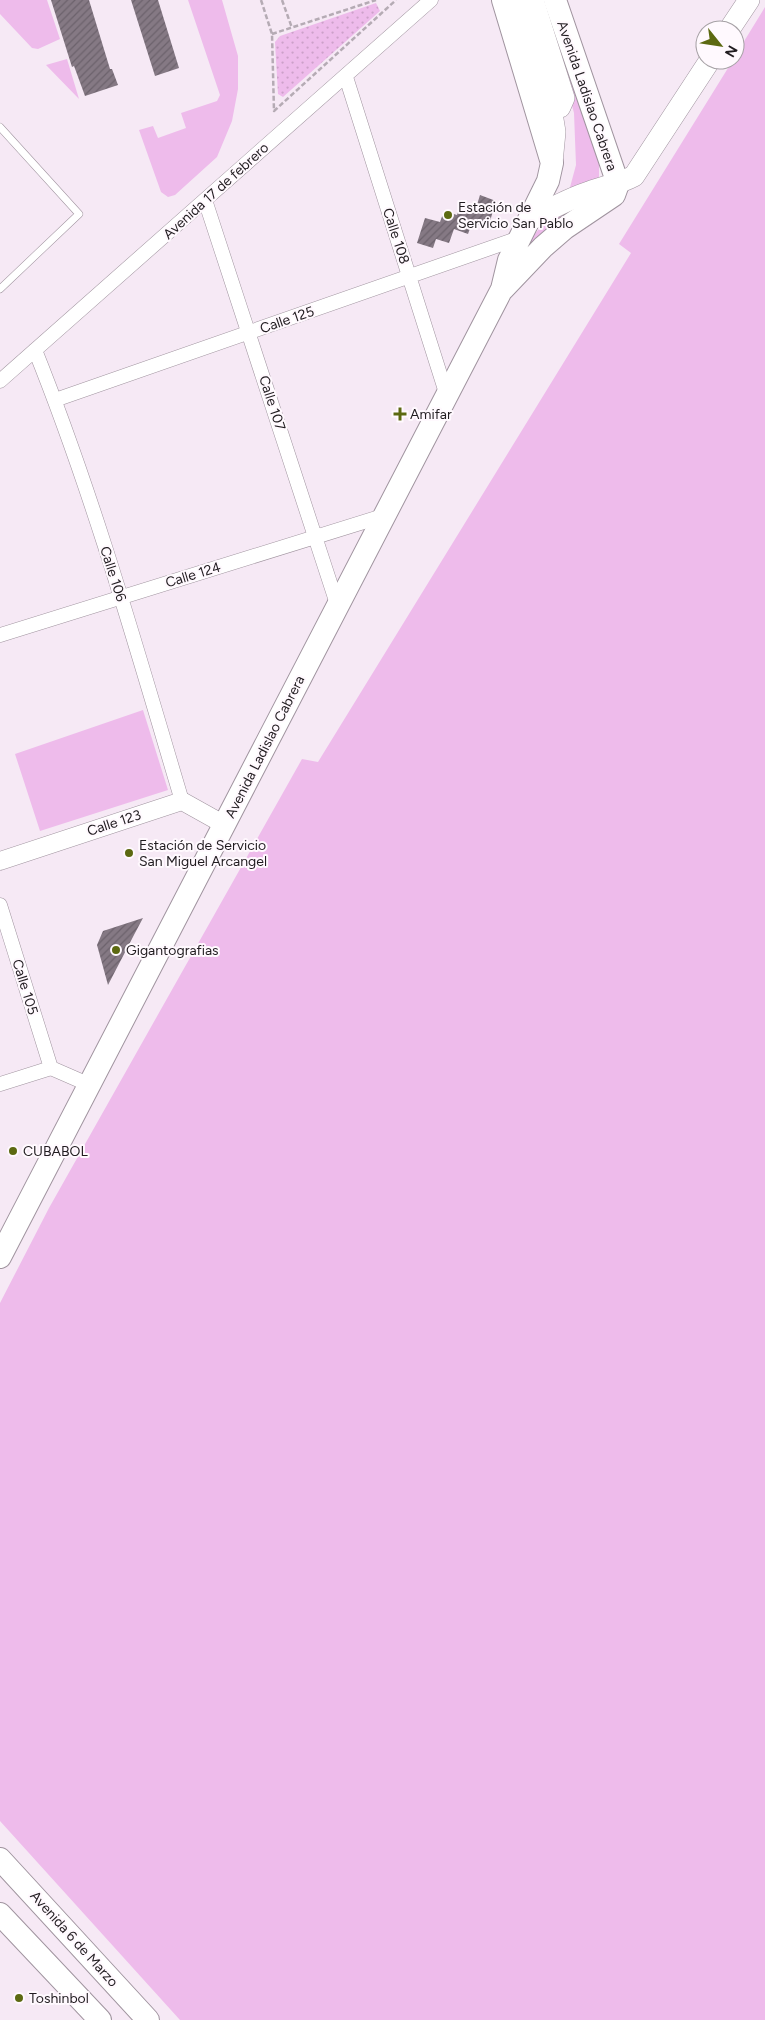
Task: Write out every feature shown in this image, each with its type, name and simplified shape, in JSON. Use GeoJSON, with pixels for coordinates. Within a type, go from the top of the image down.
{"type":"FeatureCollection","features":[{"type":"Feature","properties":{"kind":"highway"},"geometry":{"type":"LineString","coordinates":[[503,0],[552,163]]}},
{"type":"Feature","properties":{"kind":"highway","name":"Avenida Ladislao Cabrera"},"geometry":{"type":"LineString","coordinates":[[502,289],[565,228],[614,195],[618,184],[559,1]]}},
{"type":"Feature","properties":{"kind":"highway","name":"Avenida Ladislao Cabrera"},"geometry":{"type":"LineString","coordinates":[[0,1257],[502,289],[509,260],[548,181],[552,163]]}},
{"type":"Feature","properties":{"kind":"highway","name":"Avenida 6 de Marzo"},"geometry":{"type":"LineString","coordinates":[[0,1859],[148,2020]]}},
{"type":"Feature","properties":{"kind":"highway"},"geometry":{"type":"LineString","coordinates":[[0,1914],[100,2020]]}},
{"type":"Feature","properties":{"kind":"main road","name":"Avenida Ladislao Cabrera"},"geometry":{"type":"LineString","coordinates":[[516,0],[557,102]]}},
{"type":"Feature","properties":{"kind":"main road","name":"Avenida Ladislao Cabrera"},"geometry":{"type":"LineString","coordinates":[[533,0],[557,102],[552,163]]}},
{"type":"Feature","properties":{"kind":"main road"},"geometry":{"type":"LineString","coordinates":[[736,20],[749,0]]}},
{"type":"Feature","properties":{"kind":"main road"},"geometry":{"type":"LineString","coordinates":[[523,229],[548,210],[590,192],[618,184],[634,176],[704,70]]}},
{"type":"Feature","properties":{"kind":"street","name":"Avenida 17 de febrero"},"geometry":{"type":"LineString","coordinates":[[0,381],[431,0]]}},
{"type":"Feature","properties":{"kind":"street","name":"Calle 108"},"geometry":{"type":"LineString","coordinates":[[346,77],[447,396]]}},
{"type":"Feature","properties":{"kind":"street","name":"Calle 107"},"geometry":{"type":"LineString","coordinates":[[205,200],[338,607]]}},
{"type":"Feature","properties":{"kind":"street","name":"Calle 125"},"geometry":{"type":"LineString","coordinates":[[55,400],[409,278],[523,229]]}},
{"type":"Feature","properties":{"kind":"street","name":"Calle 106"},"geometry":{"type":"LineString","coordinates":[[35,350],[55,400],[121,597],[182,801]]}},
{"type":"Feature","properties":{"kind":"street","name":"Calle 124"},"geometry":{"type":"LineString","coordinates":[[0,635],[386,515]]}},
{"type":"Feature","properties":{"kind":"street"},"geometry":{"type":"LineString","coordinates":[[182,801],[225,825]]}},
{"type":"Feature","properties":{"kind":"street","name":"Calle 123"},"geometry":{"type":"LineString","coordinates":[[0,862],[182,801]]}},
{"type":"Feature","properties":{"kind":"street","name":"Calle 105"},"geometry":{"type":"LineString","coordinates":[[0,905],[51,1068]]}},
{"type":"Feature","properties":{"kind":"street"},"geometry":{"type":"LineString","coordinates":[[0,1084],[51,1068],[90,1084]]}},
{"type":"Feature","properties":{"kind":"lane"},"geometry":{"type":"LineString","coordinates":[[0,127],[79,214],[0,289]]}},
{"type":"Feature","properties":{"kind":"path"},"geometry":{"type":"LineString","coordinates":[[261,0],[272,34],[274,111],[396,0]]}},
{"type":"Feature","properties":{"kind":"path"},"geometry":{"type":"LineString","coordinates":[[282,0],[292,28]]}},
{"type":"Feature","properties":{"kind":"path"},"geometry":{"type":"LineString","coordinates":[[272,34],[376,0]]}},
{"type":"Feature","properties":{"kind":"shaded area"},"geometry":{"type":"Polygon","coordinates":[[[0,0],[47,0],[60,39],[38,49],[32,48],[0,14],[0,0]]]}},
{"type":"Feature","properties":{"kind":"shaded area"},"geometry":{"type":"Polygon","coordinates":[[[188,0],[222,0],[238,56],[238,89],[232,121],[217,157],[175,195],[168,197],[161,192],[139,130],[153,126],[158,138],[186,128],[181,113],[217,101],[220,95],[188,0]]]}},
{"type":"Feature","properties":{"kind":"shaded area"},"geometry":{"type":"Polygon","coordinates":[[[544,0],[599,162],[599,177],[582,188],[569,191],[576,165],[574,113],[544,0]]]}},
{"type":"Feature","properties":{"kind":"shaded area"},"geometry":{"type":"Polygon","coordinates":[[[376,3],[380,11],[283,97],[278,94],[275,42],[280,36],[376,3]]]}},
{"type":"Feature","properties":{"kind":"shaded area"},"geometry":{"type":"Polygon","coordinates":[[[765,7],[765,2020],[180,2020],[0,1821],[0,1303],[49,1208],[302,759],[318,762],[631,253],[619,244],[727,70],[745,70],[745,40],[765,7]]]}},
{"type":"Feature","properties":{"kind":"shaded area"},"geometry":{"type":"Polygon","coordinates":[[[67,59],[79,99],[46,65],[67,59]]]}},
{"type":"Feature","properties":{"kind":"shaded area"},"geometry":{"type":"Polygon","coordinates":[[[581,205],[517,261],[531,239],[543,225],[549,220],[581,205]]]}},
{"type":"Feature","properties":{"kind":"shaded area"},"geometry":{"type":"Polygon","coordinates":[[[143,710],[168,790],[40,831],[15,754],[143,710]]]}},
{"type":"Feature","properties":{"kind":"building"},"geometry":{"type":"Polygon","coordinates":[[[51,0],[89,0],[110,69],[112,69],[118,85],[85,96],[74,66],[72,67],[51,0]]]}},
{"type":"Feature","properties":{"kind":"building"},"geometry":{"type":"Polygon","coordinates":[[[131,0],[158,0],[179,68],[155,76],[131,0]]]}},
{"type":"Feature","properties":{"kind":"building"},"geometry":{"type":"Polygon","coordinates":[[[480,195],[496,201],[488,228],[472,223],[468,234],[454,229],[449,243],[436,239],[433,248],[417,243],[425,218],[440,222],[444,211],[457,215],[461,203],[476,208],[480,195]]]}},
{"type":"Feature","properties":{"kind":"building"},"geometry":{"type":"Polygon","coordinates":[[[143,918],[108,985],[97,945],[103,931],[143,918]]]}},
{"type":"Feature","properties":{"kind":"place","name":"Estación de Servicio San Pablo"},"geometry":{"type":"Point","coordinates":[448,215]}},
{"type":"Feature","properties":{"kind":"place","name":"Amifar"},"geometry":{"type":"Point","coordinates":[400,414]}},
{"type":"Feature","properties":{"kind":"place","name":"Estación de Servicio San Miguel Arcangel"},"geometry":{"type":"Point","coordinates":[129,853]}},
{"type":"Feature","properties":{"kind":"place","name":"Gigantografias"},"geometry":{"type":"Point","coordinates":[116,950]}},
{"type":"Feature","properties":{"kind":"place","name":"CUBABOL"},"geometry":{"type":"Point","coordinates":[13,1151]}},
{"type":"Feature","properties":{"kind":"place","name":"Toshinbol"},"geometry":{"type":"Point","coordinates":[19,1998]}}]}
